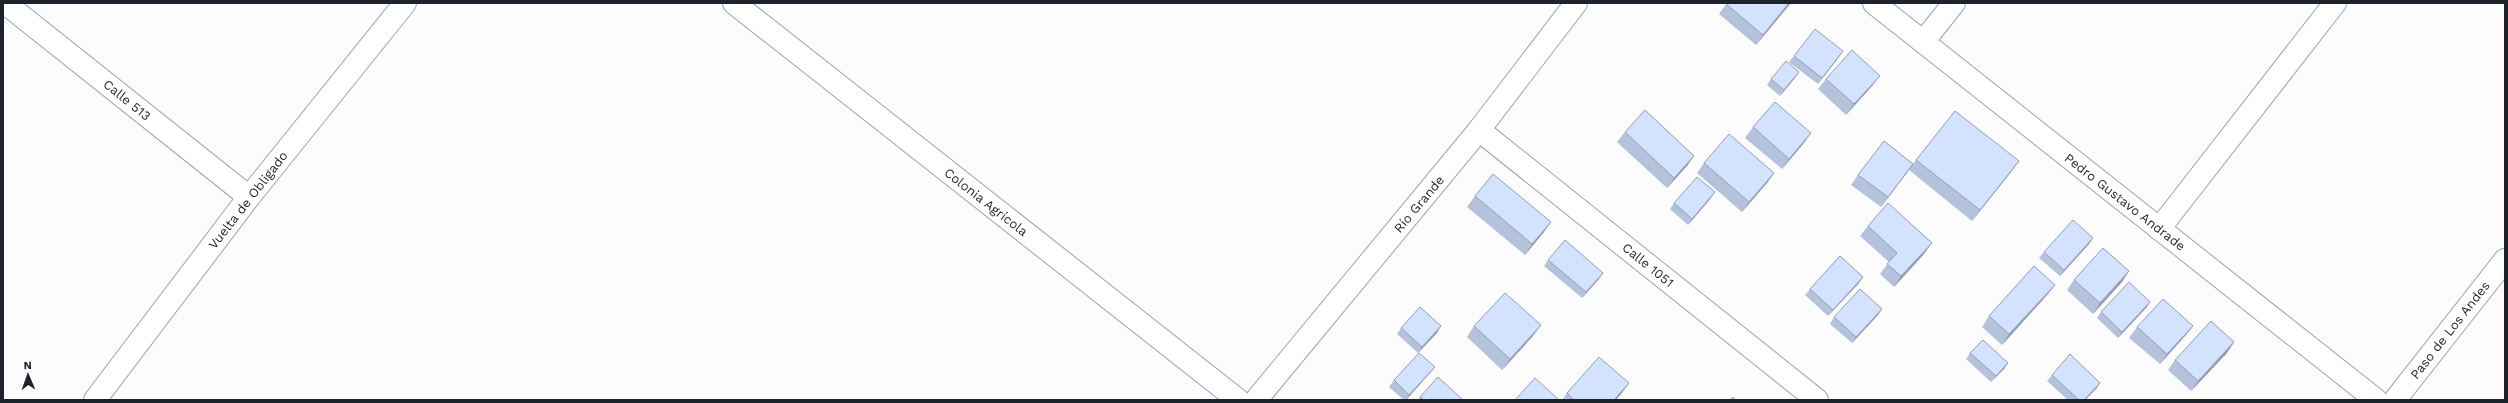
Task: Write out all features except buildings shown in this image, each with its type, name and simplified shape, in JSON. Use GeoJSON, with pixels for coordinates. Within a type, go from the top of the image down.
{"type":"FeatureCollection","features":[{"type":"Feature","properties":{"kind":"street","name":"Calle 513"},"geometry":{"type":"LineString","coordinates":[[5,3],[249,197]]}},
{"type":"Feature","properties":{"kind":"street","name":"Vuelta de Obligado"},"geometry":{"type":"LineString","coordinates":[[95,400],[249,197],[405,3]]}},
{"type":"Feature","properties":{"kind":"street","name":"Colonia Agrícola"},"geometry":{"type":"LineString","coordinates":[[734,3],[1238,400]]}},
{"type":"Feature","properties":{"kind":"street","name":"Río Grande"},"geometry":{"type":"LineString","coordinates":[[1256,400],[1479,130],[1576,3]]}},
{"type":"Feature","properties":{"kind":"street","name":"Pedro Gustavo Andrade"},"geometry":{"type":"LineString","coordinates":[[1874,3],[2376,400]]}},
{"type":"Feature","properties":{"kind":"street"},"geometry":{"type":"LineString","coordinates":[[1923,42],[1954,3]]}},
{"type":"Feature","properties":{"kind":"street"},"geometry":{"type":"LineString","coordinates":[[2159,229],[2335,3]]}},
{"type":"Feature","properties":{"kind":"street","name":"Calle 1051"},"geometry":{"type":"LineString","coordinates":[[1479,130],[1818,400]]}},
{"type":"Feature","properties":{"kind":"street","name":"Paso de Los Andes"},"geometry":{"type":"LineString","coordinates":[[2395,400],[2505,260]]}}]}
